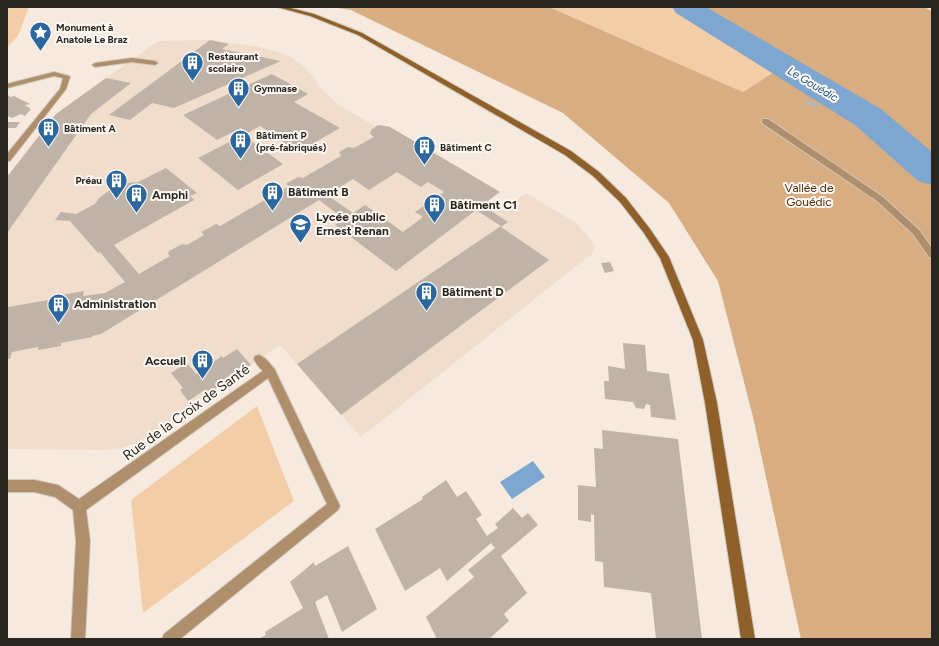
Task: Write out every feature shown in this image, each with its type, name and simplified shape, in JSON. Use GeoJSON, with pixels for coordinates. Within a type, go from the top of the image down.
{"type":"FeatureCollection","features":[{"type":"Feature","properties":{"kind":"main road"},"geometry":{"type":"LineString","coordinates":[[280,7],[312,15],[360,34],[568,153],[596,174],[623,200],[647,231],[664,257],[698,340],[711,403],[748,639]]}},
{"type":"Feature","properties":{"kind":"street"},"geometry":{"type":"LineString","coordinates":[[95,65],[132,60],[155,63]]}},
{"type":"Feature","properties":{"kind":"street"},"geometry":{"type":"LineString","coordinates":[[7,86],[54,74],[64,75],[67,79],[63,89],[7,159]]}},
{"type":"Feature","properties":{"kind":"street"},"geometry":{"type":"LineString","coordinates":[[765,121],[880,199],[916,232],[932,255]]}},
{"type":"Feature","properties":{"kind":"street"},"geometry":{"type":"LineString","coordinates":[[259,359],[270,371]]}},
{"type":"Feature","properties":{"kind":"street","name":"Rue de la Croix de Santé"},"geometry":{"type":"LineString","coordinates":[[79,507],[270,371],[334,506],[169,639]]}},
{"type":"Feature","properties":{"kind":"street"},"geometry":{"type":"LineString","coordinates":[[7,486],[34,486],[58,491],[79,507],[83,541],[78,639]]}},
{"type":"Feature","properties":{"kind":"shaded area"},"geometry":{"type":"Polygon","coordinates":[[[7,7],[29,7],[18,36],[7,47],[7,7]]]}},
{"type":"Feature","properties":{"kind":"shaded area"},"geometry":{"type":"Polygon","coordinates":[[[549,7],[671,7],[777,70],[743,92],[549,7]]]}},
{"type":"Feature","properties":{"kind":"shaded area","name":"Lycée public Ernest Renan"},"geometry":{"type":"Polygon","coordinates":[[[210,40],[260,47],[285,54],[301,64],[315,78],[318,86],[338,104],[374,126],[382,125],[390,127],[500,192],[489,201],[504,209],[526,193],[576,223],[592,241],[595,247],[591,256],[589,256],[361,437],[280,345],[143,439],[126,447],[106,450],[7,449],[7,177],[56,114],[158,41],[210,40]]]}},
{"type":"Feature","properties":{"kind":"shaded area"},"geometry":{"type":"Polygon","coordinates":[[[257,406],[294,501],[143,613],[131,500],[257,406]]]}},
{"type":"Feature","properties":{"kind":"green space","name":"Vallée de Gouédic"},"geometry":{"type":"Polygon","coordinates":[[[332,7],[549,7],[743,92],[777,70],[671,7],[924,7],[932,11],[932,639],[801,639],[753,417],[718,281],[669,203],[563,113],[351,10],[332,7]]]}},
{"type":"Feature","properties":{"kind":"water"},"geometry":{"type":"Polygon","coordinates":[[[533,461],[545,477],[512,499],[500,482],[533,461]]]}},
{"type":"Feature","properties":{"kind":"building","name":"Restaurant scolaire"},"geometry":{"type":"Polygon","coordinates":[[[210,40],[229,44],[222,49],[281,61],[174,108],[152,103],[130,120],[109,115],[210,40]]]}},
{"type":"Feature","properties":{"kind":"building","name":"Gymnase"},"geometry":{"type":"Polygon","coordinates":[[[272,74],[308,94],[294,102],[340,128],[298,152],[260,126],[248,133],[241,128],[217,140],[183,115],[272,74]]]}},
{"type":"Feature","properties":{"kind":"building","name":"Bâtiment A"},"geometry":{"type":"Polygon","coordinates":[[[106,78],[131,83],[91,114],[7,233],[7,177],[56,114],[106,78]]]}},
{"type":"Feature","properties":{"kind":"building"},"geometry":{"type":"Polygon","coordinates":[[[7,95],[11,97],[14,96],[30,104],[25,105],[31,109],[25,116],[21,114],[12,118],[7,116],[7,95]]]}},
{"type":"Feature","properties":{"kind":"building"},"geometry":{"type":"Polygon","coordinates":[[[808,99],[821,105],[817,109],[803,103],[808,99]]]}},
{"type":"Feature","properties":{"kind":"building"},"geometry":{"type":"Polygon","coordinates":[[[7,122],[20,122],[16,128],[7,128],[7,122]]]}},
{"type":"Feature","properties":{"kind":"building"},"geometry":{"type":"Polygon","coordinates":[[[378,125],[390,127],[500,192],[482,205],[508,222],[501,227],[549,260],[341,415],[297,364],[501,226],[476,210],[396,271],[335,225],[344,219],[319,200],[101,334],[61,343],[61,346],[38,350],[38,347],[12,352],[10,359],[7,359],[8,307],[54,299],[55,296],[84,291],[83,296],[105,293],[125,282],[100,252],[98,253],[70,221],[55,220],[61,212],[76,214],[95,204],[99,198],[111,189],[127,183],[138,182],[166,168],[197,193],[190,196],[194,200],[114,245],[139,274],[170,256],[168,254],[169,251],[182,244],[187,245],[204,235],[202,233],[203,231],[216,224],[220,226],[289,186],[286,184],[287,183],[298,177],[303,178],[341,156],[339,152],[348,147],[354,148],[374,137],[370,134],[371,130],[378,125]],[[397,172],[369,190],[353,179],[327,195],[353,213],[365,205],[403,232],[423,217],[415,212],[444,192],[428,182],[421,187],[397,172]]]}},
{"type":"Feature","properties":{"kind":"building","name":"Bâtiment P (pré-fabriqués)"},"geometry":{"type":"Polygon","coordinates":[[[243,135],[283,164],[238,190],[198,158],[243,135]]]}},
{"type":"Feature","properties":{"kind":"building"},"geometry":{"type":"Polygon","coordinates":[[[610,262],[614,271],[605,273],[601,263],[610,262]]]}},
{"type":"Feature","properties":{"kind":"building"},"geometry":{"type":"Polygon","coordinates":[[[623,343],[645,345],[647,371],[669,374],[676,420],[651,417],[650,405],[646,404],[644,409],[636,408],[633,402],[605,399],[604,381],[609,381],[608,366],[625,369],[623,343]]]}},
{"type":"Feature","properties":{"kind":"building","name":"Accueil"},"geometry":{"type":"Polygon","coordinates":[[[237,349],[251,365],[211,392],[206,390],[203,391],[188,401],[180,390],[183,388],[171,373],[187,363],[196,374],[222,356],[223,358],[237,349]]]}},
{"type":"Feature","properties":{"kind":"building"},"geometry":{"type":"Polygon","coordinates":[[[602,430],[678,439],[702,639],[656,639],[651,593],[604,587],[603,562],[595,561],[594,515],[591,514],[591,522],[578,520],[578,485],[596,487],[594,448],[603,449],[602,430]]]}},
{"type":"Feature","properties":{"kind":"building"},"geometry":{"type":"Polygon","coordinates":[[[446,480],[457,497],[466,491],[482,515],[476,519],[487,536],[498,528],[495,524],[513,508],[522,518],[528,513],[538,525],[501,556],[527,593],[504,614],[509,621],[489,639],[437,639],[426,617],[474,577],[468,570],[495,548],[491,543],[447,581],[440,568],[405,591],[375,529],[423,499],[422,497],[446,480]]]}},
{"type":"Feature","properties":{"kind":"building"},"geometry":{"type":"Polygon","coordinates":[[[348,546],[377,609],[342,632],[327,595],[315,602],[329,639],[258,639],[266,635],[265,632],[303,608],[290,582],[314,562],[315,566],[348,546]]]}},
{"type":"Feature","properties":{"kind":"waterway","name":"Le Gouédic"},"geometry":{"type":"LineString","coordinates":[[686,7],[868,117],[932,172]]}},
{"type":"Feature","properties":{"kind":"place","name":"Monument à Anatole Le Braz"},"geometry":{"type":"Point","coordinates":[41,52]}},
{"type":"Feature","properties":{"kind":"place","name":"Restaurant scolaire"},"geometry":{"type":"Point","coordinates":[193,82]}},
{"type":"Feature","properties":{"kind":"place","name":"Gymnase"},"geometry":{"type":"Point","coordinates":[239,108]}},
{"type":"Feature","properties":{"kind":"place","name":"Bâtiment A"},"geometry":{"type":"Point","coordinates":[48,148]}},
{"type":"Feature","properties":{"kind":"place","name":"Bâtiment P (pré-fabriqués)"},"geometry":{"type":"Point","coordinates":[241,160]}},
{"type":"Feature","properties":{"kind":"place","name":"Bâtiment C"},"geometry":{"type":"Point","coordinates":[424,166]}},
{"type":"Feature","properties":{"kind":"place","name":"Préau"},"geometry":{"type":"Point","coordinates":[117,200]}},
{"type":"Feature","properties":{"kind":"place","name":"Bâtiment B"},"geometry":{"type":"Point","coordinates":[273,212]}},
{"type":"Feature","properties":{"kind":"place","name":"Amphi"},"geometry":{"type":"Point","coordinates":[137,214]}},
{"type":"Feature","properties":{"kind":"place","name":"Bâtiment C1"},"geometry":{"type":"Point","coordinates":[435,224]}},
{"type":"Feature","properties":{"kind":"place","name":"Lycée public Ernest Renan"},"geometry":{"type":"Point","coordinates":[300,244]}},
{"type":"Feature","properties":{"kind":"place","name":"Bâtiment D"},"geometry":{"type":"Point","coordinates":[427,312]}},
{"type":"Feature","properties":{"kind":"place","name":"Administration"},"geometry":{"type":"Point","coordinates":[58,324]}},
{"type":"Feature","properties":{"kind":"place","name":"Accueil"},"geometry":{"type":"Point","coordinates":[202,380]}}]}
